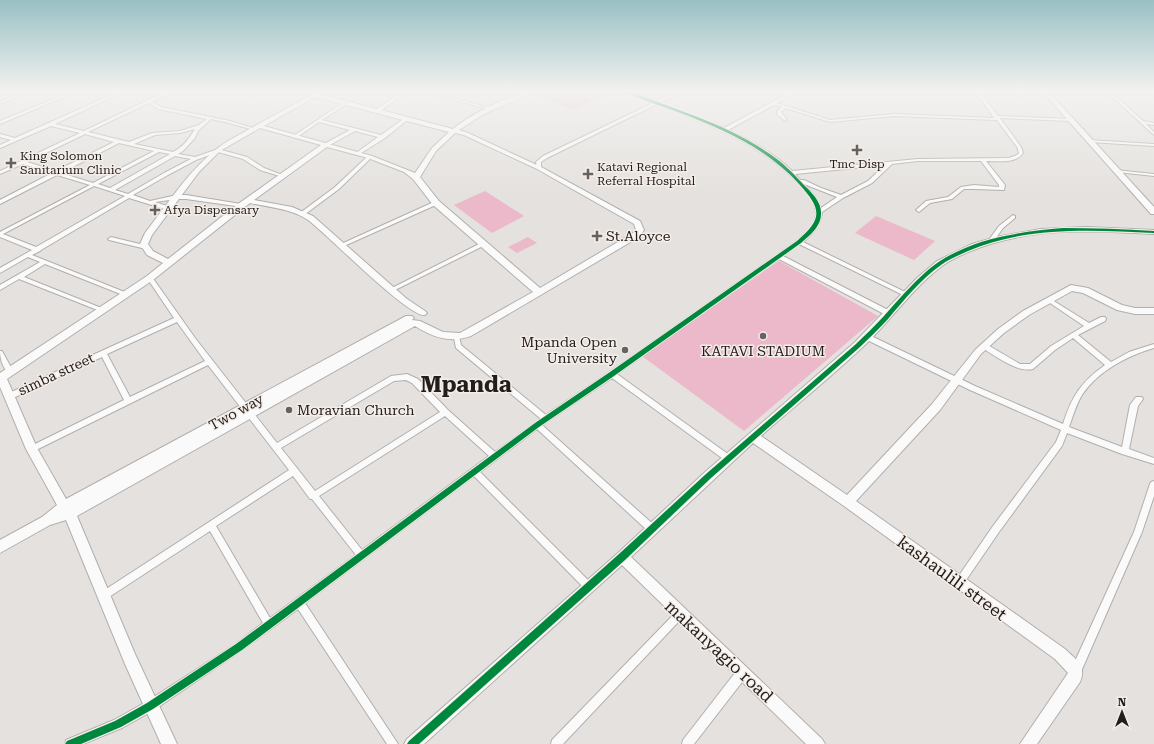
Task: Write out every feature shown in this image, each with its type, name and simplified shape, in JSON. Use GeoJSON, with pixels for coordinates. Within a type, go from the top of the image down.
{"type":"FeatureCollection","features":[{"type":"Feature","properties":{"kind":"street"},"geometry":{"type":"LineString","coordinates":[[0,146],[46,126]]}},
{"type":"Feature","properties":{"kind":"street"},"geometry":{"type":"LineString","coordinates":[[56,126],[174,155],[207,160]]}},
{"type":"Feature","properties":{"kind":"street"},"geometry":{"type":"LineString","coordinates":[[0,172],[98,126]]}},
{"type":"Feature","properties":{"kind":"street"},"geometry":{"type":"LineString","coordinates":[[129,144],[154,134],[180,132],[201,126]]}},
{"type":"Feature","properties":{"kind":"street"},"geometry":{"type":"LineString","coordinates":[[110,190],[174,155],[185,147],[201,126]]}},
{"type":"Feature","properties":{"kind":"street"},"geometry":{"type":"LineString","coordinates":[[249,126],[370,157],[406,171],[416,177],[436,203],[539,292]]}},
{"type":"Feature","properties":{"kind":"street"},"geometry":{"type":"LineString","coordinates":[[294,137],[311,126]]}},
{"type":"Feature","properties":{"kind":"street"},"geometry":{"type":"LineString","coordinates":[[337,126],[383,137]]}},
{"type":"Feature","properties":{"kind":"street"},"geometry":{"type":"LineString","coordinates":[[358,154],[398,126]]}},
{"type":"Feature","properties":{"kind":"street"},"geometry":{"type":"LineString","coordinates":[[404,300],[415,321],[438,334],[457,338],[468,334],[636,236],[640,230],[637,222],[539,164],[527,162],[473,137],[435,126]]}},
{"type":"Feature","properties":{"kind":"street"},"geometry":{"type":"LineString","coordinates":[[416,177],[436,147],[462,126]]}},
{"type":"Feature","properties":{"kind":"street"},"geometry":{"type":"LineString","coordinates":[[539,164],[614,126]]}},
{"type":"Feature","properties":{"kind":"street"},"geometry":{"type":"LineString","coordinates":[[70,744],[118,724],[150,706],[239,647],[475,472],[494,456],[799,242],[814,226],[819,217],[819,212],[813,198],[791,173],[758,147],[713,126]]}},
{"type":"Feature","properties":{"kind":"street"},"geometry":{"type":"LineString","coordinates":[[724,130],[732,126]]}},
{"type":"Feature","properties":{"kind":"street"},"geometry":{"type":"LineString","coordinates":[[791,173],[891,162],[1015,158],[1021,153],[1017,144],[1003,126]]}},
{"type":"Feature","properties":{"kind":"street"},"geometry":{"type":"LineString","coordinates":[[1077,126],[1154,212]]}},
{"type":"Feature","properties":{"kind":"street"},"geometry":{"type":"LineString","coordinates":[[1145,126],[1154,134]]}},
{"type":"Feature","properties":{"kind":"street"},"geometry":{"type":"LineString","coordinates":[[0,271],[129,196],[195,159],[218,150],[256,127]]}},
{"type":"Feature","properties":{"kind":"street"},"geometry":{"type":"LineString","coordinates":[[4,375],[150,278],[241,206],[326,145],[354,130]]}},
{"type":"Feature","properties":{"kind":"street"},"geometry":{"type":"LineString","coordinates":[[0,135],[15,140]]}},
{"type":"Feature","properties":{"kind":"street"},"geometry":{"type":"LineString","coordinates":[[1090,141],[1154,145]]}},
{"type":"Feature","properties":{"kind":"street"},"geometry":{"type":"LineString","coordinates":[[0,202],[117,142]]}},
{"type":"Feature","properties":{"kind":"street"},"geometry":{"type":"LineString","coordinates":[[169,263],[150,253],[144,244],[148,235],[168,208],[207,160],[218,150]]}},
{"type":"Feature","properties":{"kind":"street"},"geometry":{"type":"LineString","coordinates":[[218,150],[245,158],[262,169],[283,176]]}},
{"type":"Feature","properties":{"kind":"street"},"geometry":{"type":"LineString","coordinates":[[0,235],[158,151]]}},
{"type":"Feature","properties":{"kind":"street"},"geometry":{"type":"LineString","coordinates":[[302,214],[337,188],[370,157]]}},
{"type":"Feature","properties":{"kind":"street"},"geometry":{"type":"LineString","coordinates":[[920,210],[928,202],[946,200],[963,188],[1002,189],[1002,185],[982,159]]}},
{"type":"Feature","properties":{"kind":"street"},"geometry":{"type":"LineString","coordinates":[[22,162],[168,208]]}},
{"type":"Feature","properties":{"kind":"street"},"geometry":{"type":"LineString","coordinates":[[819,212],[841,197],[870,182],[891,162]]}},
{"type":"Feature","properties":{"kind":"street"},"geometry":{"type":"LineString","coordinates":[[406,171],[422,169]]}},
{"type":"Feature","properties":{"kind":"street"},"geometry":{"type":"LineString","coordinates":[[1117,172],[1154,174]]}},
{"type":"Feature","properties":{"kind":"street"},"geometry":{"type":"LineString","coordinates":[[798,180],[841,197]]}},
{"type":"Feature","properties":{"kind":"street"},"geometry":{"type":"LineString","coordinates":[[150,202],[177,197],[195,198],[241,206]]}},
{"type":"Feature","properties":{"kind":"street"},"geometry":{"type":"LineString","coordinates":[[249,201],[289,209],[316,222],[331,238],[393,289],[404,300],[423,314],[438,334]]}},
{"type":"Feature","properties":{"kind":"street"},"geometry":{"type":"LineString","coordinates":[[342,246],[436,203]]}},
{"type":"Feature","properties":{"kind":"street"},"geometry":{"type":"LineString","coordinates":[[991,241],[1000,227],[1013,217]]}},
{"type":"Feature","properties":{"kind":"street"},"geometry":{"type":"LineString","coordinates":[[412,744],[622,557],[651,528],[867,337],[890,314],[905,294],[939,263],[974,246],[1014,236],[1066,230],[1101,229],[1154,232]]}},
{"type":"Feature","properties":{"kind":"street"},"geometry":{"type":"LineString","coordinates":[[0,235],[38,250]]}},
{"type":"Feature","properties":{"kind":"street"},"geometry":{"type":"LineString","coordinates":[[111,239],[146,247]]}},
{"type":"Feature","properties":{"kind":"street"},"geometry":{"type":"LineString","coordinates":[[799,242],[905,294]]}},
{"type":"Feature","properties":{"kind":"street"},"geometry":{"type":"LineString","coordinates":[[393,289],[483,244]]}},
{"type":"Feature","properties":{"kind":"street"},"geometry":{"type":"LineString","coordinates":[[28,255],[125,294]]}},
{"type":"Feature","properties":{"kind":"street"},"geometry":{"type":"LineString","coordinates":[[778,256],[890,314]]}},
{"type":"Feature","properties":{"kind":"street"},"geometry":{"type":"LineString","coordinates":[[0,288],[44,262]]}},
{"type":"Feature","properties":{"kind":"street"},"geometry":{"type":"LineString","coordinates":[[19,277],[102,310]]}},
{"type":"Feature","properties":{"kind":"street"},"geometry":{"type":"LineString","coordinates":[[150,278],[193,340],[247,411],[313,496],[362,555]]}},
{"type":"Feature","properties":{"kind":"street"},"geometry":{"type":"LineString","coordinates":[[848,502],[930,413],[972,359],[984,346],[1015,320],[1068,289],[1079,288],[1120,308],[1135,311],[1154,311]]}},
{"type":"Feature","properties":{"kind":"street"},"geometry":{"type":"LineString","coordinates":[[1049,300],[1088,326]]}},
{"type":"Feature","properties":{"kind":"street"},"geometry":{"type":"LineString","coordinates":[[0,547],[247,411],[401,331],[410,328],[415,321],[416,312],[423,314]]}},
{"type":"Feature","properties":{"kind":"street","name":"simba street"},"geometry":{"type":"LineString","coordinates":[[10,396],[178,319]]}},
{"type":"Feature","properties":{"kind":"street"},"geometry":{"type":"LineString","coordinates":[[984,346],[1019,366],[1031,367],[1053,348],[1088,326],[1103,319]]}},
{"type":"Feature","properties":{"kind":"street","name":"Two way"},"geometry":{"type":"LineString","coordinates":[[247,411],[415,321]]}},
{"type":"Feature","properties":{"kind":"street"},"geometry":{"type":"LineString","coordinates":[[1073,335],[1110,365]]}},
{"type":"Feature","properties":{"kind":"street"},"geometry":{"type":"LineString","coordinates":[[867,337],[956,381],[1066,430],[1154,461]]}},
{"type":"Feature","properties":{"kind":"street"},"geometry":{"type":"LineString","coordinates":[[457,338],[458,346],[546,419]]}},
{"type":"Feature","properties":{"kind":"street"},"geometry":{"type":"LineString","coordinates":[[959,583],[992,535],[1051,456],[1066,430],[1074,403],[1082,389],[1110,365],[1132,353],[1154,346]]}},
{"type":"Feature","properties":{"kind":"street"},"geometry":{"type":"LineString","coordinates":[[0,353],[10,396],[32,449],[67,510],[150,706],[169,744]]}},
{"type":"Feature","properties":{"kind":"street","name":"simba street"},"geometry":{"type":"LineString","coordinates":[[103,353],[128,401]]}},
{"type":"Feature","properties":{"kind":"street"},"geometry":{"type":"LineString","coordinates":[[32,449],[210,361]]}},
{"type":"Feature","properties":{"kind":"street"},"geometry":{"type":"LineString","coordinates":[[612,374],[729,459]]}},
{"type":"Feature","properties":{"kind":"street"},"geometry":{"type":"LineString","coordinates":[[276,447],[393,378],[407,377],[415,381],[445,412],[494,456]]}},
{"type":"Feature","properties":{"kind":"street"},"geometry":{"type":"LineString","coordinates":[[1125,452],[1134,405],[1139,399]]}},
{"type":"Feature","properties":{"kind":"street"},"geometry":{"type":"LineString","coordinates":[[313,496],[445,412]]}},
{"type":"Feature","properties":{"kind":"street"},"geometry":{"type":"LineString","coordinates":[[537,425],[651,528]]}},
{"type":"Feature","properties":{"kind":"street","name":"kashaulili street"},"geometry":{"type":"LineString","coordinates":[[753,437],[848,502],[1060,654],[1076,670]]}},
{"type":"Feature","properties":{"kind":"street"},"geometry":{"type":"LineString","coordinates":[[103,596],[294,471]]}},
{"type":"Feature","properties":{"kind":"street"},"geometry":{"type":"LineString","coordinates":[[475,472],[588,586]]}},
{"type":"Feature","properties":{"kind":"street"},"geometry":{"type":"LineString","coordinates":[[1028,744],[1075,677],[1076,670],[1138,532],[1154,484]]}},
{"type":"Feature","properties":{"kind":"street"},"geometry":{"type":"LineString","coordinates":[[211,525],[269,625]]}},
{"type":"Feature","properties":{"kind":"street","name":"makanyagio road"},"geometry":{"type":"LineString","coordinates":[[622,557],[817,744]]}},
{"type":"Feature","properties":{"kind":"street"},"geometry":{"type":"LineString","coordinates":[[299,602],[393,744]]}},
{"type":"Feature","properties":{"kind":"street"},"geometry":{"type":"LineString","coordinates":[[556,744],[680,614]]}},
{"type":"Feature","properties":{"kind":"street"},"geometry":{"type":"LineString","coordinates":[[687,744],[742,673]]}},
{"type":"Feature","properties":{"kind":"shaded area"},"geometry":{"type":"Polygon","coordinates":[[[485,191],[524,216],[492,233],[454,205],[485,191]]]}},
{"type":"Feature","properties":{"kind":"shaded area"},"geometry":{"type":"Polygon","coordinates":[[[876,216],[935,241],[914,260],[855,233],[876,216]]]}},
{"type":"Feature","properties":{"kind":"shaded area"},"geometry":{"type":"Polygon","coordinates":[[[528,237],[537,243],[517,253],[508,247],[528,237]]]}},
{"type":"Feature","properties":{"kind":"shaded area","name":"KATAVI STADIUM"},"geometry":{"type":"Polygon","coordinates":[[[779,261],[878,316],[744,431],[642,356],[779,261]]]}},
{"type":"Feature","properties":{"kind":"cycle path"},"geometry":{"type":"LineString","coordinates":[[70,744],[118,724],[150,706],[239,647],[537,425],[612,374],[799,242],[808,234],[818,220],[819,209],[816,201],[806,189],[788,170],[768,155],[746,141],[714,126]]}},
{"type":"Feature","properties":{"kind":"cycle path"},"geometry":{"type":"LineString","coordinates":[[412,744],[622,557],[708,476],[858,346],[920,280],[940,263],[975,246],[1018,234],[1041,231],[1086,229],[1154,232]]}},
{"type":"Feature","properties":{"kind":"place","name":"Tmc Disp"},"geometry":{"type":"Point","coordinates":[857,150]}},
{"type":"Feature","properties":{"kind":"place","name":"King Solomon Sanitarium Clinic"},"geometry":{"type":"Point","coordinates":[11,163]}},
{"type":"Feature","properties":{"kind":"place","name":"Katavi Regional Referral Hospital"},"geometry":{"type":"Point","coordinates":[588,174]}},
{"type":"Feature","properties":{"kind":"place","name":"Afya Dispensary"},"geometry":{"type":"Point","coordinates":[155,210]}},
{"type":"Feature","properties":{"kind":"place","name":"St.Aloyce"},"geometry":{"type":"Point","coordinates":[597,236]}},
{"type":"Feature","properties":{"kind":"place","name":"KATAVI STADIUM"},"geometry":{"type":"Point","coordinates":[763,336]}},
{"type":"Feature","properties":{"kind":"place","name":"Mpanda Open University"},"geometry":{"type":"Point","coordinates":[625,350]}},
{"type":"Feature","properties":{"kind":"place","name":"Moravian Church"},"geometry":{"type":"Point","coordinates":[289,410]}},
{"type":"Feature","properties":{"kind":"district","name":"Mpanda"},"geometry":{"type":"Point","coordinates":[466,384]}}]}
